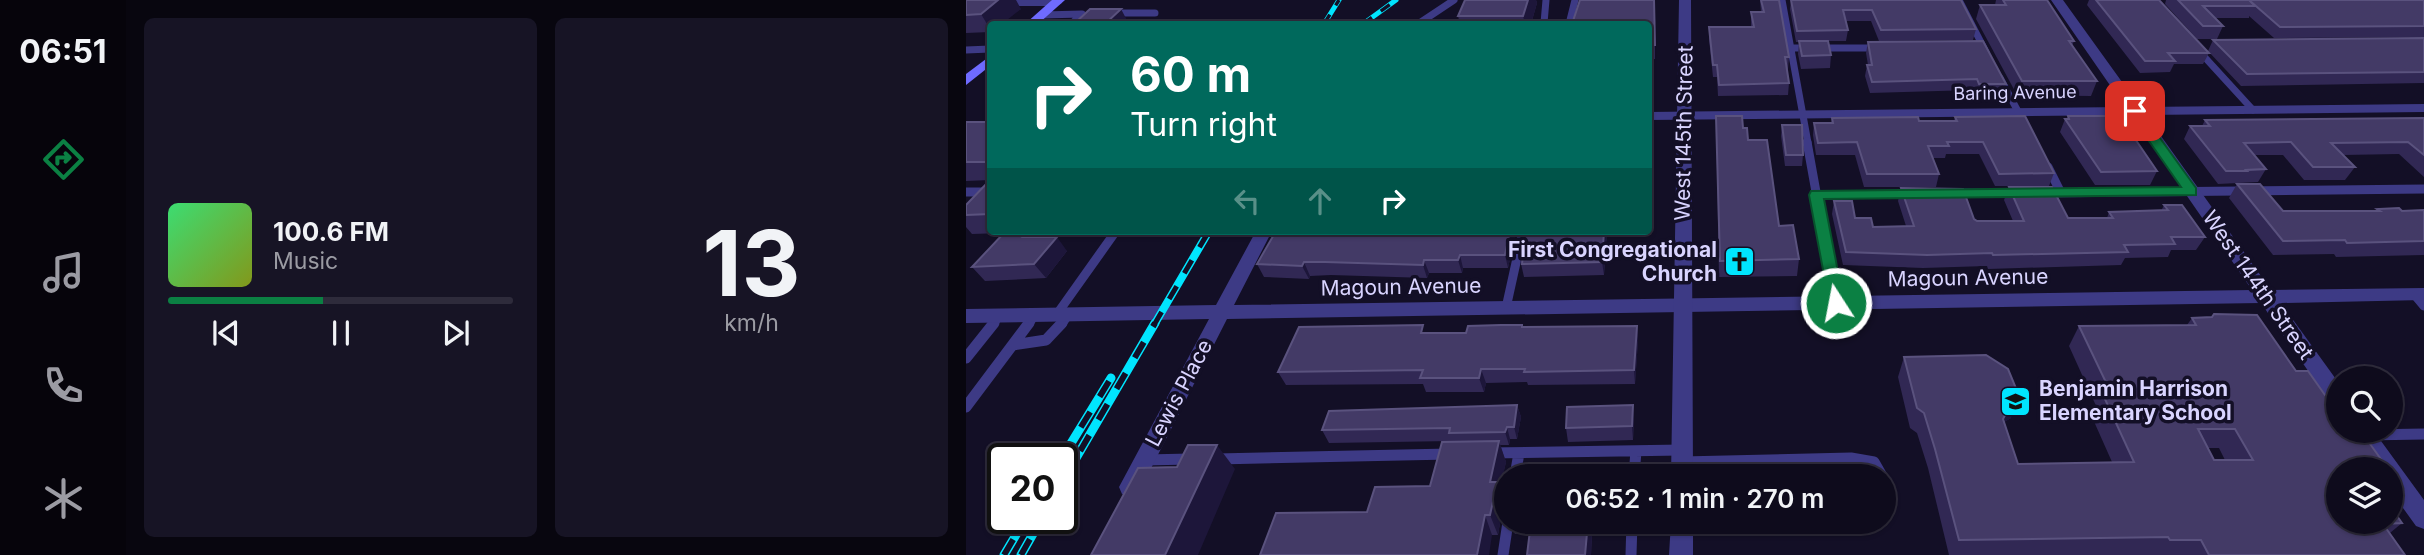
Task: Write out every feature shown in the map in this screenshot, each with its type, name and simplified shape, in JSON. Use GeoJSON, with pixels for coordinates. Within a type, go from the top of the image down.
{"type":"FeatureCollection","features":[{"type":"Feature","properties":{"kind":"main road"},"geometry":{"type":"LineString","coordinates":[[1035,21],[1057,1]]}},
{"type":"Feature","properties":{"kind":"main road"},"geometry":{"type":"LineString","coordinates":[[966,81],[987,63]]}},
{"type":"Feature","properties":{"kind":"street","name":"West 145th Street"},"geometry":{"type":"LineString","coordinates":[[1682,463],[1685,0]]}},
{"type":"Feature","properties":{"kind":"street","name":"West 144th Street"},"geometry":{"type":"LineString","coordinates":[[2057,0],[2326,381]]}},
{"type":"Feature","properties":{"kind":"street"},"geometry":{"type":"LineString","coordinates":[[966,3],[1057,1]]}},
{"type":"Feature","properties":{"kind":"street","name":"Baring Avenue"},"geometry":{"type":"LineString","coordinates":[[1652,116],[1801,114],[2022,118],[2135,111],[2424,108]]}},
{"type":"Feature","properties":{"kind":"street","name":"Lewis Place"},"geometry":{"type":"LineString","coordinates":[[1119,508],[1262,235]]}},
{"type":"Feature","properties":{"kind":"street","name":"Magoun Avenue"},"geometry":{"type":"LineString","coordinates":[[966,316],[2266,297],[2420,298]]}},
{"type":"Feature","properties":{"kind":"street"},"geometry":{"type":"LineString","coordinates":[[2403,489],[2424,519]]}},
{"type":"Feature","properties":{"kind":"street"},"geometry":{"type":"LineString","coordinates":[[1681,555],[1682,534]]}},
{"type":"Feature","properties":{"kind":"lane"},"geometry":{"type":"LineString","coordinates":[[1422,21],[1454,0]]}},
{"type":"Feature","properties":{"kind":"lane"},"geometry":{"type":"LineString","coordinates":[[1544,21],[1546,0]]}},
{"type":"Feature","properties":{"kind":"lane"},"geometry":{"type":"LineString","coordinates":[[1570,21],[1575,0]]}},
{"type":"Feature","properties":{"kind":"lane"},"geometry":{"type":"LineString","coordinates":[[1782,0],[1836,303]]}},
{"type":"Feature","properties":{"kind":"lane"},"geometry":{"type":"LineString","coordinates":[[1959,0],[1989,57]]}},
{"type":"Feature","properties":{"kind":"lane"},"geometry":{"type":"LineString","coordinates":[[1105,14],[1155,13]]}},
{"type":"Feature","properties":{"kind":"lane"},"geometry":{"type":"LineString","coordinates":[[1074,21],[1082,14]]}},
{"type":"Feature","properties":{"kind":"lane"},"geometry":{"type":"LineString","coordinates":[[1042,15],[1094,14]]}},
{"type":"Feature","properties":{"kind":"lane"},"geometry":{"type":"LineString","coordinates":[[2207,45],[2194,45],[2253,110]]}},
{"type":"Feature","properties":{"kind":"lane"},"geometry":{"type":"LineString","coordinates":[[1970,47],[1983,46]]}},
{"type":"Feature","properties":{"kind":"lane"},"geometry":{"type":"LineString","coordinates":[[1790,48],[1887,47]]}},
{"type":"Feature","properties":{"kind":"lane"},"geometry":{"type":"LineString","coordinates":[[966,50],[987,49]]}},
{"type":"Feature","properties":{"kind":"lane"},"geometry":{"type":"LineString","coordinates":[[1995,68],[2022,118]]}},
{"type":"Feature","properties":{"kind":"lane"},"geometry":{"type":"LineString","coordinates":[[2043,158],[2061,192]]}},
{"type":"Feature","properties":{"kind":"lane"},"geometry":{"type":"LineString","coordinates":[[1939,194],[2424,188]]}},
{"type":"Feature","properties":{"kind":"lane"},"geometry":{"type":"LineString","coordinates":[[966,192],[987,192]]}},
{"type":"Feature","properties":{"kind":"lane"},"geometry":{"type":"LineString","coordinates":[[1816,195],[1925,194]]}},
{"type":"Feature","properties":{"kind":"lane"},"geometry":{"type":"LineString","coordinates":[[1013,345],[1045,343],[1052,337],[1063,314],[1113,235]]}},
{"type":"Feature","properties":{"kind":"lane"},"geometry":{"type":"LineString","coordinates":[[1506,308],[1522,235]]}},
{"type":"Feature","properties":{"kind":"lane"},"geometry":{"type":"LineString","coordinates":[[966,358],[1000,315]]}},
{"type":"Feature","properties":{"kind":"lane"},"geometry":{"type":"LineString","coordinates":[[967,405],[1035,315]]}},
{"type":"Feature","properties":{"kind":"lane"},"geometry":{"type":"LineString","coordinates":[[2403,434],[2424,434]]}},
{"type":"Feature","properties":{"kind":"lane"},"geometry":{"type":"LineString","coordinates":[[1635,464],[1636,451]]}},
{"type":"Feature","properties":{"kind":"lane"},"geometry":{"type":"LineString","coordinates":[[1477,454],[1636,451],[1682,463],[1866,459],[1875,464]]}},
{"type":"Feature","properties":{"kind":"lane"},"geometry":{"type":"LineString","coordinates":[[1517,464],[1519,453]]}},
{"type":"Feature","properties":{"kind":"lane"},"geometry":{"type":"LineString","coordinates":[[1144,460],[1463,454]]}},
{"type":"Feature","properties":{"kind":"lane"},"geometry":{"type":"LineString","coordinates":[[1503,555],[1506,534]]}},
{"type":"Feature","properties":{"kind":"lane"},"geometry":{"type":"LineString","coordinates":[[1631,555],[1632,534]]}},
{"type":"Feature","properties":{"kind":"building"},"geometry":{"type":"Polygon","coordinates":[[[966,0],[998,0],[981,14],[966,15],[966,0]]]}},
{"type":"Feature","properties":{"kind":"building"},"geometry":{"type":"Polygon","coordinates":[[[1465,0],[1528,0],[1523,16],[1458,16],[1465,0]]]}},
{"type":"Feature","properties":{"kind":"building"},"geometry":{"type":"Polygon","coordinates":[[[1580,0],[1654,0],[1655,45],[1652,45],[1652,21],[1573,21],[1580,0]]]}},
{"type":"Feature","properties":{"kind":"building"},"geometry":{"type":"Polygon","coordinates":[[[1761,0],[1779,0],[1789,57],[1785,57],[1789,83],[1719,85],[1717,65],[1713,65],[1709,27],[1754,27],[1751,12],[1764,12],[1761,0]]]}},
{"type":"Feature","properties":{"kind":"building"},"geometry":{"type":"Polygon","coordinates":[[[1791,0],[1961,0],[1976,29],[1881,30],[1872,10],[1843,10],[1848,30],[1797,31],[1791,0]]]}},
{"type":"Feature","properties":{"kind":"building"},"geometry":{"type":"Polygon","coordinates":[[[2003,0],[2047,0],[2074,41],[2069,41],[2097,81],[2022,81],[1980,5],[2006,5],[2003,0]]]}},
{"type":"Feature","properties":{"kind":"building"},"geometry":{"type":"Polygon","coordinates":[[[2096,0],[2159,0],[2209,53],[2168,53],[2175,61],[2145,61],[2096,0]]]}},
{"type":"Feature","properties":{"kind":"building"},"geometry":{"type":"Polygon","coordinates":[[[2178,0],[2249,0],[2255,6],[2203,6],[2223,26],[2203,26],[2178,0]]]}},
{"type":"Feature","properties":{"kind":"building"},"geometry":{"type":"Polygon","coordinates":[[[2249,0],[2423,0],[2424,26],[2280,27],[2249,0]]]}},
{"type":"Feature","properties":{"kind":"building"},"geometry":{"type":"Polygon","coordinates":[[[1090,9],[1121,9],[1108,21],[1077,21],[1090,9]]]}},
{"type":"Feature","properties":{"kind":"building"},"geometry":{"type":"Polygon","coordinates":[[[2424,38],[2424,72],[2247,74],[2213,40],[2424,38]]]}},
{"type":"Feature","properties":{"kind":"building"},"geometry":{"type":"Polygon","coordinates":[[[1799,41],[1828,41],[1831,55],[1802,56],[1799,41]]]}},
{"type":"Feature","properties":{"kind":"building"},"geometry":{"type":"Polygon","coordinates":[[[1983,41],[2006,84],[1979,84],[1977,79],[1872,82],[1867,65],[1872,65],[1868,42],[1983,41]]]}},
{"type":"Feature","properties":{"kind":"building"},"geometry":{"type":"Polygon","coordinates":[[[1716,116],[1742,116],[1748,140],[1767,140],[1779,226],[1793,225],[1799,259],[1720,261],[1716,116]]]}},
{"type":"Feature","properties":{"kind":"building"},"geometry":{"type":"Polygon","coordinates":[[[2025,116],[2054,173],[1999,174],[1983,142],[1947,142],[1949,146],[1928,146],[1939,174],[1867,174],[1857,142],[1818,143],[1814,123],[1833,123],[1832,118],[1918,117],[1919,121],[1957,121],[1955,117],[2025,116]]]}},
{"type":"Feature","properties":{"kind":"building"},"geometry":{"type":"Polygon","coordinates":[[[2068,116],[2112,116],[2122,130],[2129,130],[2157,171],[2101,172],[2065,119],[2069,119],[2068,116]]]}},
{"type":"Feature","properties":{"kind":"building"},"geometry":{"type":"Polygon","coordinates":[[[2424,118],[2424,155],[2408,142],[2331,143],[2355,167],[2313,167],[2291,142],[2244,143],[2266,169],[2247,171],[2226,171],[2190,126],[2210,126],[2205,120],[2424,118]]]}},
{"type":"Feature","properties":{"kind":"building"},"geometry":{"type":"Polygon","coordinates":[[[966,122],[987,122],[987,162],[966,162],[966,122]]]}},
{"type":"Feature","properties":{"kind":"building"},"geometry":{"type":"Polygon","coordinates":[[[1782,125],[1802,125],[1803,155],[1786,155],[1782,125]]]}},
{"type":"Feature","properties":{"kind":"building"},"geometry":{"type":"Polygon","coordinates":[[[987,183],[987,214],[966,215],[966,205],[987,183]]]}},
{"type":"Feature","properties":{"kind":"building"},"geometry":{"type":"Polygon","coordinates":[[[2237,184],[2260,184],[2283,211],[2380,211],[2377,209],[2399,208],[2402,211],[2424,210],[2424,241],[2283,241],[2237,184]]]}},
{"type":"Feature","properties":{"kind":"building"},"geometry":{"type":"Polygon","coordinates":[[[2009,187],[2052,187],[2068,218],[2113,218],[2109,212],[2168,210],[2164,205],[2182,205],[2205,237],[2171,237],[2175,244],[2124,245],[2128,252],[1927,255],[1846,252],[1834,201],[1852,201],[1855,218],[1871,218],[1873,227],[1914,226],[1901,188],[1963,189],[1977,221],[2024,221],[2009,187]]]}},
{"type":"Feature","properties":{"kind":"building"},"geometry":{"type":"Polygon","coordinates":[[[1002,235],[1057,237],[1034,264],[972,267],[1002,235]]]}},
{"type":"Feature","properties":{"kind":"building"},"geometry":{"type":"Polygon","coordinates":[[[1274,235],[1509,235],[1505,255],[1460,255],[1458,260],[1424,260],[1423,265],[1325,262],[1304,262],[1302,266],[1257,264],[1274,235]]]}},
{"type":"Feature","properties":{"kind":"building"},"geometry":{"type":"Polygon","coordinates":[[[1524,235],[1604,235],[1602,262],[1522,264],[1523,255],[1519,255],[1524,235]]]}},
{"type":"Feature","properties":{"kind":"building"},"geometry":{"type":"Polygon","coordinates":[[[2214,314],[2257,315],[2296,371],[2308,371],[2326,395],[2326,443],[2369,443],[2379,457],[2326,457],[2326,534],[2390,534],[2405,555],[2209,555],[2201,540],[2170,540],[2168,537],[1959,540],[1935,449],[1924,413],[1917,408],[1904,357],[1986,355],[2008,369],[2020,398],[2011,404],[2003,419],[2018,464],[2134,462],[2104,397],[2113,397],[2079,326],[2196,325],[2192,318],[2212,317],[2214,314]],[[2198,429],[2214,460],[2253,460],[2235,429],[2198,429]]]}},
{"type":"Feature","properties":{"kind":"building"},"geometry":{"type":"Polygon","coordinates":[[[1423,325],[1421,333],[1466,333],[1468,326],[1637,326],[1634,370],[1524,372],[1525,369],[1481,369],[1479,378],[1420,378],[1423,370],[1278,372],[1299,327],[1423,325]]]}},
{"type":"Feature","properties":{"kind":"building"},"geometry":{"type":"Polygon","coordinates":[[[1517,405],[1514,427],[1507,427],[1505,432],[1449,433],[1450,428],[1322,430],[1329,411],[1517,405]]]}},
{"type":"Feature","properties":{"kind":"building"},"geometry":{"type":"Polygon","coordinates":[[[1633,405],[1632,426],[1566,428],[1567,407],[1633,405]]]}},
{"type":"Feature","properties":{"kind":"building"},"geometry":{"type":"Polygon","coordinates":[[[1499,441],[1490,482],[1494,482],[1494,497],[1490,515],[1485,515],[1477,555],[1260,555],[1276,513],[1367,512],[1375,487],[1430,486],[1442,442],[1499,441]]]}},
{"type":"Feature","properties":{"kind":"building"},"geometry":{"type":"Polygon","coordinates":[[[1188,445],[1217,445],[1165,555],[1091,555],[1138,468],[1177,467],[1188,445]]]}},
{"type":"Feature","properties":{"kind":"building"},"geometry":{"type":"Polygon","coordinates":[[[1530,534],[1587,534],[1585,555],[1527,555],[1530,534]]]}},
{"type":"Feature","properties":{"kind":"railway"},"geometry":{"type":"LineString","coordinates":[[1326,21],[1339,0]]}},
{"type":"Feature","properties":{"kind":"railway"},"geometry":{"type":"LineString","coordinates":[[1367,21],[1396,0]]}},
{"type":"Feature","properties":{"kind":"railway"},"geometry":{"type":"LineString","coordinates":[[1154,325],[1207,235]]}},
{"type":"Feature","properties":{"kind":"railway"},"geometry":{"type":"LineString","coordinates":[[1078,455],[1155,323]]}},
{"type":"Feature","properties":{"kind":"railway"},"geometry":{"type":"LineString","coordinates":[[1071,443],[1111,378]]}},
{"type":"Feature","properties":{"kind":"railway"},"geometry":{"type":"LineString","coordinates":[[1004,555],[1016,534]]}},
{"type":"Feature","properties":{"kind":"railway"},"geometry":{"type":"LineString","coordinates":[[1021,555],[1033,534]]}},
{"type":"Feature","properties":{"kind":"place","name":"First Congregational Church"},"geometry":{"type":"Point","coordinates":[1740,262]}},
{"type":"Feature","properties":{"kind":"place","name":"Benjamin Harrison Elementary School"},"geometry":{"type":"Point","coordinates":[2016,401]}},
{"type":"Feature","properties":{"kind":"route"},"geometry":{"type":"LineString","coordinates":[[1836,303],[1816,195],[2191,191],[2135,111]]}}]}
